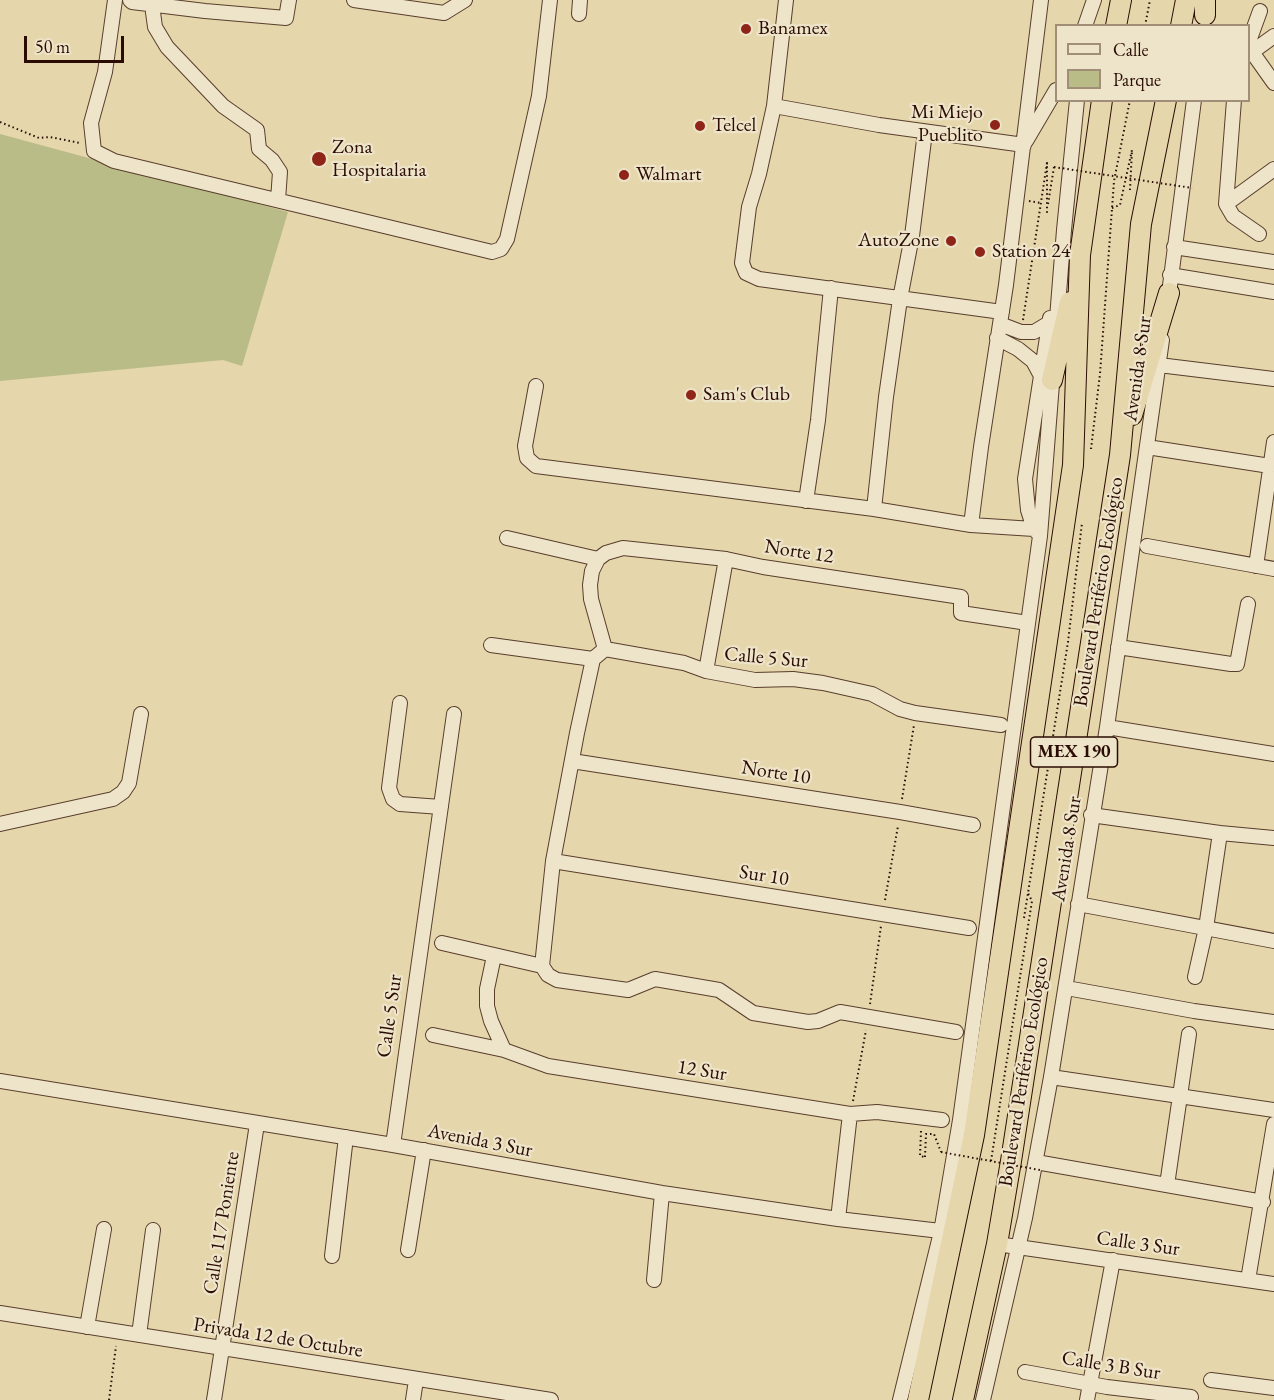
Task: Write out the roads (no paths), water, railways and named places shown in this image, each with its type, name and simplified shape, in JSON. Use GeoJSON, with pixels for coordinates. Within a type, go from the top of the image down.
{"type":"FeatureCollection","features":[{"type":"Feature","properties":{"kind":"highway"},"geometry":{"type":"LineString","coordinates":[[1116,24],[1121,0]]}},
{"type":"Feature","properties":{"kind":"highway"},"geometry":{"type":"LineString","coordinates":[[1181,24],[1186,0]]}},
{"type":"Feature","properties":{"kind":"highway","name":"Boulevard Periférico Ecológico"},"geometry":{"type":"LineString","coordinates":[[918,1400],[947,1232],[974,1135],[1073,465],[1080,255],[1102,102]]}},
{"type":"Feature","properties":{"kind":"highway","name":"Boulevard Periférico Ecológico"},"geometry":{"type":"LineString","coordinates":[[963,1400],[997,1244],[1120,455],[1141,224],[1166,102]]}},
{"type":"Feature","properties":{"kind":"highway"},"geometry":{"type":"LineString","coordinates":[[1047,378],[1080,255]]}},
{"type":"Feature","properties":{"kind":"highway"},"geometry":{"type":"LineString","coordinates":[[1120,455],[1170,284]]}},
{"type":"Feature","properties":{"kind":"street"},"geometry":{"type":"LineString","coordinates":[[114,0],[105,72],[91,123],[94,152],[114,161],[492,252],[501,249],[507,239],[538,96],[550,0]]}},
{"type":"Feature","properties":{"kind":"street"},"geometry":{"type":"LineString","coordinates":[[130,0],[152,5],[286,18],[289,0]]}},
{"type":"Feature","properties":{"kind":"street"},"geometry":{"type":"LineString","coordinates":[[354,0],[444,14],[465,0]]}},
{"type":"Feature","properties":{"kind":"street"},"geometry":{"type":"LineString","coordinates":[[579,14],[580,0]]}},
{"type":"Feature","properties":{"kind":"street"},"geometry":{"type":"LineString","coordinates":[[786,0],[774,106],[749,207],[742,263],[746,273],[759,279],[900,299],[1021,332],[1034,332],[1049,323]]}},
{"type":"Feature","properties":{"kind":"street"},"geometry":{"type":"LineString","coordinates":[[971,525],[1024,146],[1041,0]]}},
{"type":"Feature","properties":{"kind":"street"},"geometry":{"type":"LineString","coordinates":[[1085,24],[1089,0]]}},
{"type":"Feature","properties":{"kind":"street"},"geometry":{"type":"LineString","coordinates":[[1085,24],[1094,0]]}},
{"type":"Feature","properties":{"kind":"street"},"geometry":{"type":"LineString","coordinates":[[152,5],[155,27],[167,47],[223,106],[257,130],[259,149],[272,160],[280,172],[278,200]]}},
{"type":"Feature","properties":{"kind":"street"},"geometry":{"type":"LineString","coordinates":[[1260,11],[1250,49],[1274,83]]}},
{"type":"Feature","properties":{"kind":"street"},"geometry":{"type":"LineString","coordinates":[[1250,49],[1274,36]]}},
{"type":"Feature","properties":{"kind":"street"},"geometry":{"type":"LineString","coordinates":[[1024,146],[1055,92]]}},
{"type":"Feature","properties":{"kind":"street","name":"Boulevard Periférico Ecológico"},"geometry":{"type":"LineString","coordinates":[[900,1400],[947,1232],[960,1120],[1028,623],[1037,533],[1047,378],[1077,102]]}},
{"type":"Feature","properties":{"kind":"street","name":"Avenida 8 Sur"},"geometry":{"type":"LineString","coordinates":[[983,1400],[1038,1166],[1050,1077],[1107,727],[1194,102]]}},
{"type":"Feature","properties":{"kind":"street"},"geometry":{"type":"LineString","coordinates":[[1234,102],[1226,204],[1233,216],[1259,234]]}},
{"type":"Feature","properties":{"kind":"street"},"geometry":{"type":"LineString","coordinates":[[774,106],[925,132],[1024,146]]}},
{"type":"Feature","properties":{"kind":"street"},"geometry":{"type":"LineString","coordinates":[[874,509],[886,397],[900,299],[912,236],[925,132]]}},
{"type":"Feature","properties":{"kind":"street"},"geometry":{"type":"LineString","coordinates":[[1226,204],[1274,169]]}},
{"type":"Feature","properties":{"kind":"street"},"geometry":{"type":"LineString","coordinates":[[536,386],[525,446],[527,458],[536,466],[874,509],[1037,533],[1028,510],[1025,479],[1047,378],[1049,323],[1064,230]]}},
{"type":"Feature","properties":{"kind":"street"},"geometry":{"type":"LineString","coordinates":[[1174,247],[1274,262]]}},
{"type":"Feature","properties":{"kind":"street"},"geometry":{"type":"LineString","coordinates":[[1170,284],[1274,292]]}},
{"type":"Feature","properties":{"kind":"street"},"geometry":{"type":"LineString","coordinates":[[806,501],[818,420],[831,288]]}},
{"type":"Feature","properties":{"kind":"street"},"geometry":{"type":"LineString","coordinates":[[1000,325],[1018,350],[1047,378]]}},
{"type":"Feature","properties":{"kind":"street"},"geometry":{"type":"LineString","coordinates":[[1159,365],[1274,379]]}},
{"type":"Feature","properties":{"kind":"street"},"geometry":{"type":"LineString","coordinates":[[1256,566],[1274,442]]}},
{"type":"Feature","properties":{"kind":"street"},"geometry":{"type":"LineString","coordinates":[[1147,447],[1271,473]]}},
{"type":"Feature","properties":{"kind":"street"},"geometry":{"type":"LineString","coordinates":[[491,645],[593,658],[605,650],[591,599],[592,571],[598,559],[507,538]]}},
{"type":"Feature","properties":{"kind":"street"},"geometry":{"type":"LineString","coordinates":[[1147,546],[1274,569]]}},
{"type":"Feature","properties":{"kind":"street","name":"Norte 12"},"geometry":{"type":"LineString","coordinates":[[598,559],[615,549],[623,548],[726,559],[763,567],[961,597],[961,613],[1028,623]]}},
{"type":"Feature","properties":{"kind":"street"},"geometry":{"type":"LineString","coordinates":[[706,671],[726,559]]}},
{"type":"Feature","properties":{"kind":"street"},"geometry":{"type":"LineString","coordinates":[[1118,647],[1237,663],[1248,604]]}},
{"type":"Feature","properties":{"kind":"street","name":"Calle 5 Sur"},"geometry":{"type":"LineString","coordinates":[[605,650],[684,663],[706,671],[755,680],[792,679],[823,683],[872,694],[900,709],[915,713],[1001,725]]}},
{"type":"Feature","properties":{"kind":"street"},"geometry":{"type":"LineString","coordinates":[[593,658],[553,861],[542,966],[548,975],[557,981],[628,990],[655,979],[719,990],[753,1013],[808,1022],[818,1021],[840,1012],[956,1032]]}},
{"type":"Feature","properties":{"kind":"street"},"geometry":{"type":"LineString","coordinates":[[400,703],[389,788],[393,799],[400,804],[441,807]]}},
{"type":"Feature","properties":{"kind":"street"},"geometry":{"type":"LineString","coordinates":[[0,824],[113,799],[123,792],[129,783],[141,714]]}},
{"type":"Feature","properties":{"kind":"street","name":"Calle 5 Sur"},"geometry":{"type":"LineString","coordinates":[[393,1145],[407,1032],[454,714]]}},
{"type":"Feature","properties":{"kind":"street"},"geometry":{"type":"LineString","coordinates":[[1107,727],[1274,754]]}},
{"type":"Feature","properties":{"kind":"street","name":"Norte 10"},"geometry":{"type":"LineString","coordinates":[[572,761],[973,825]]}},
{"type":"Feature","properties":{"kind":"street"},"geometry":{"type":"LineString","coordinates":[[1092,815],[1220,833],[1274,838]]}},
{"type":"Feature","properties":{"kind":"street"},"geometry":{"type":"LineString","coordinates":[[1195,977],[1206,928],[1220,833]]}},
{"type":"Feature","properties":{"kind":"street","name":"Sur 10"},"geometry":{"type":"LineString","coordinates":[[553,861],[969,928]]}},
{"type":"Feature","properties":{"kind":"street"},"geometry":{"type":"LineString","coordinates":[[1078,904],[1274,941]]}},
{"type":"Feature","properties":{"kind":"street"},"geometry":{"type":"LineString","coordinates":[[442,943],[542,966]]}},
{"type":"Feature","properties":{"kind":"street"},"geometry":{"type":"LineString","coordinates":[[494,956],[487,989],[487,1006],[504,1050]]}},
{"type":"Feature","properties":{"kind":"street"},"geometry":{"type":"LineString","coordinates":[[1072,989],[1194,1011],[1274,1022]]}},
{"type":"Feature","properties":{"kind":"street"},"geometry":{"type":"LineString","coordinates":[[1167,1185],[1189,1034]]}},
{"type":"Feature","properties":{"kind":"street","name":"12 Sur"},"geometry":{"type":"LineString","coordinates":[[433,1035],[504,1050],[548,1066],[850,1114],[877,1112],[942,1120]]}},
{"type":"Feature","properties":{"kind":"street"},"geometry":{"type":"LineString","coordinates":[[1050,1077],[1274,1110]]}},
{"type":"Feature","properties":{"kind":"street","name":"Avenida 3 Sur"},"geometry":{"type":"LineString","coordinates":[[0,1081],[424,1150],[662,1193],[838,1219],[947,1232]]}},
{"type":"Feature","properties":{"kind":"street"},"geometry":{"type":"LineString","coordinates":[[838,1219],[850,1114]]}},
{"type":"Feature","properties":{"kind":"street","name":"Calle 117 Poniente"},"geometry":{"type":"LineString","coordinates":[[213,1400],[258,1124]]}},
{"type":"Feature","properties":{"kind":"street"},"geometry":{"type":"LineString","coordinates":[[1248,1280],[1263,1202],[1274,1124]]}},
{"type":"Feature","properties":{"kind":"street"},"geometry":{"type":"LineString","coordinates":[[332,1256],[346,1137]]}},
{"type":"Feature","properties":{"kind":"street"},"geometry":{"type":"LineString","coordinates":[[408,1250],[424,1150]]}},
{"type":"Feature","properties":{"kind":"street"},"geometry":{"type":"LineString","coordinates":[[1038,1166],[1263,1202]]}},
{"type":"Feature","properties":{"kind":"street"},"geometry":{"type":"LineString","coordinates":[[654,1280],[662,1193]]}},
{"type":"Feature","properties":{"kind":"street"},"geometry":{"type":"LineString","coordinates":[[87,1327],[104,1228]]}},
{"type":"Feature","properties":{"kind":"street"},"geometry":{"type":"LineString","coordinates":[[139,1335],[153,1230]]}},
{"type":"Feature","properties":{"kind":"street","name":"Calle 3 Sur"},"geometry":{"type":"LineString","coordinates":[[997,1244],[1274,1284]]}},
{"type":"Feature","properties":{"kind":"street"},"geometry":{"type":"LineString","coordinates":[[1087,1400],[1113,1260]]}},
{"type":"Feature","properties":{"kind":"street","name":"Privada 12 de Octubre"},"geometry":{"type":"LineString","coordinates":[[0,1313],[550,1400]]}},
{"type":"Feature","properties":{"kind":"street","name":"Calle 3 B Sur"},"geometry":{"type":"LineString","coordinates":[[1024,1372],[1191,1397]]}},
{"type":"Feature","properties":{"kind":"street"},"geometry":{"type":"LineString","coordinates":[[413,1400],[416,1380]]}},
{"type":"Feature","properties":{"kind":"street"},"geometry":{"type":"LineString","coordinates":[[1211,1380],[1274,1388]]}},
{"type":"Feature","properties":{"kind":"place","name":"Banamex"},"geometry":{"type":"Point","coordinates":[746,29]}},
{"type":"Feature","properties":{"kind":"place","name":"Mi Miejo Pueblito"},"geometry":{"type":"Point","coordinates":[995,125]}},
{"type":"Feature","properties":{"kind":"place","name":"Telcel"},"geometry":{"type":"Point","coordinates":[700,126]}},
{"type":"Feature","properties":{"kind":"place","name":"Zona Hospitalaria"},"geometry":{"type":"Point","coordinates":[319,159]}},
{"type":"Feature","properties":{"kind":"place","name":"Walmart"},"geometry":{"type":"Point","coordinates":[624,175]}},
{"type":"Feature","properties":{"kind":"place","name":"AutoZone"},"geometry":{"type":"Point","coordinates":[951,241]}},
{"type":"Feature","properties":{"kind":"place","name":"Station 24"},"geometry":{"type":"Point","coordinates":[980,252]}},
{"type":"Feature","properties":{"kind":"place","name":"Sam's Club"},"geometry":{"type":"Point","coordinates":[691,395]}}]}
